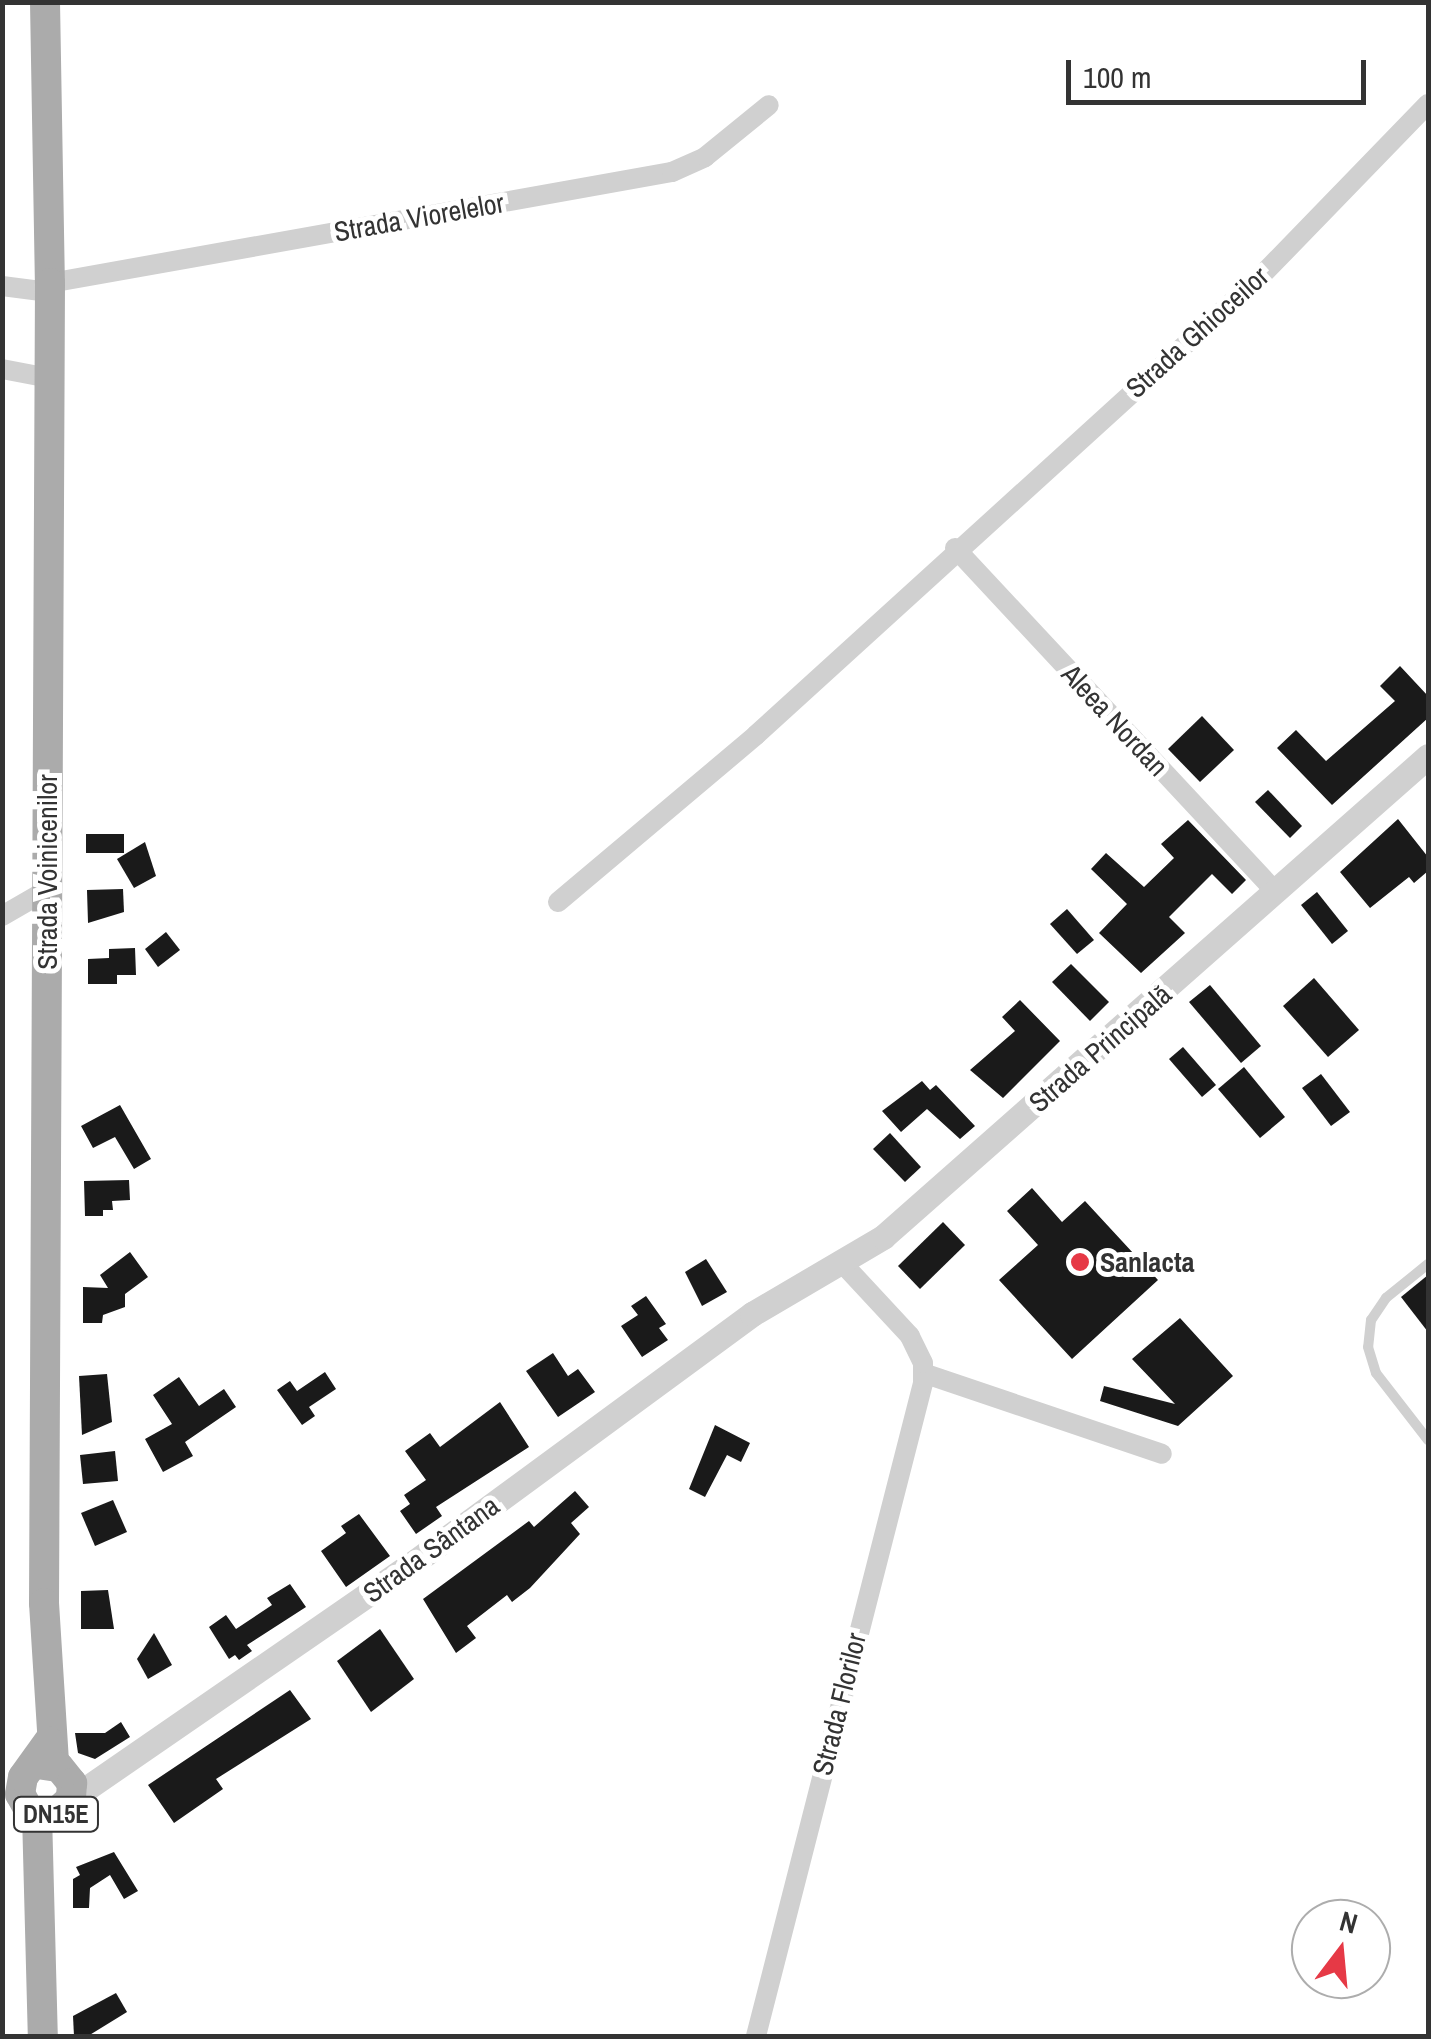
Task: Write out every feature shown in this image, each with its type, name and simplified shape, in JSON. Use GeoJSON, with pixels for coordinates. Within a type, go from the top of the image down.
{"type":"FeatureCollection","features":[{"type":"Feature","properties":{"kind":"main road","name":"Strada Voinicenilor"},"geometry":{"type":"LineString","coordinates":[[43,2036],[44,1863],[52,1781],[44,1603],[50,287],[44,2]]}},
{"type":"Feature","properties":{"kind":"street","name":"Strada Ghioceilor"},"geometry":{"type":"LineString","coordinates":[[954,548],[1262,275],[1428,104]]}},
{"type":"Feature","properties":{"kind":"street","name":"Strada Viorelelor"},"geometry":{"type":"LineString","coordinates":[[2,286],[50,287],[672,172],[705,157],[769,105]]}},
{"type":"Feature","properties":{"kind":"street"},"geometry":{"type":"LineString","coordinates":[[2,369],[49,378]]}},
{"type":"Feature","properties":{"kind":"street","name":"Aleea Nordan"},"geometry":{"type":"LineString","coordinates":[[954,548],[1276,892]]}},
{"type":"Feature","properties":{"kind":"street"},"geometry":{"type":"LineString","coordinates":[[558,902],[756,736],[954,548]]}},
{"type":"Feature","properties":{"kind":"street","name":"Strada Principală"},"geometry":{"type":"LineString","coordinates":[[752,1314],[883,1237],[1428,756]]}},
{"type":"Feature","properties":{"kind":"street"},"geometry":{"type":"LineString","coordinates":[[2,916],[46,890]]}},
{"type":"Feature","properties":{"kind":"street"},"geometry":{"type":"LineString","coordinates":[[842,1264],[895,1314],[918,1350],[923,1372],[1162,1454]]}},
{"type":"Feature","properties":{"kind":"street","name":"Strada Sântana"},"geometry":{"type":"LineString","coordinates":[[52,1781],[103,1776],[409,1566],[752,1314]]}},
{"type":"Feature","properties":{"kind":"street","name":"Strada Florilor"},"geometry":{"type":"LineString","coordinates":[[756,2036],[923,1372]]}},
{"type":"Feature","properties":{"kind":"lane"},"geometry":{"type":"LineString","coordinates":[[1428,1264],[1386,1298],[1370,1320],[1368,1347],[1376,1373],[1428,1440]]}},
{"type":"Feature","properties":{"kind":"building"},"geometry":{"type":"Polygon","coordinates":[[[1400,666],[1428,696],[1428,718],[1332,805],[1277,748],[1296,730],[1326,761],[1395,701],[1380,686],[1400,666]]]}},
{"type":"Feature","properties":{"kind":"building"},"geometry":{"type":"Polygon","coordinates":[[[1202,716],[1234,750],[1200,782],[1168,749],[1202,716]]]}},
{"type":"Feature","properties":{"kind":"building"},"geometry":{"type":"Polygon","coordinates":[[[1268,790],[1302,826],[1290,838],[1255,802],[1268,790]]]}},
{"type":"Feature","properties":{"kind":"building"},"geometry":{"type":"Polygon","coordinates":[[[1398,819],[1428,857],[1428,871],[1414,883],[1409,877],[1370,908],[1340,872],[1398,819]]]}},
{"type":"Feature","properties":{"kind":"building"},"geometry":{"type":"Polygon","coordinates":[[[1188,820],[1246,880],[1232,894],[1212,874],[1169,917],[1185,933],[1141,973],[1099,933],[1127,904],[1091,869],[1106,853],[1144,887],[1174,858],[1161,844],[1188,820]]]}},
{"type":"Feature","properties":{"kind":"building"},"geometry":{"type":"Polygon","coordinates":[[[86,834],[124,834],[124,853],[86,853],[86,834]]]}},
{"type":"Feature","properties":{"kind":"building"},"geometry":{"type":"Polygon","coordinates":[[[145,842],[156,876],[134,888],[117,859],[145,842]]]}},
{"type":"Feature","properties":{"kind":"building"},"geometry":{"type":"Polygon","coordinates":[[[123,889],[124,912],[88,923],[87,890],[123,889]]]}},
{"type":"Feature","properties":{"kind":"building"},"geometry":{"type":"Polygon","coordinates":[[[1317,892],[1348,931],[1332,944],[1301,905],[1317,892]]]}},
{"type":"Feature","properties":{"kind":"building"},"geometry":{"type":"Polygon","coordinates":[[[1067,909],[1094,940],[1077,954],[1050,924],[1067,909]]]}},
{"type":"Feature","properties":{"kind":"building"},"geometry":{"type":"Polygon","coordinates":[[[166,932],[180,950],[158,967],[145,949],[166,932]]]}},
{"type":"Feature","properties":{"kind":"building"},"geometry":{"type":"Polygon","coordinates":[[[135,948],[136,975],[117,975],[117,984],[88,984],[88,959],[109,958],[109,949],[135,948]]]}},
{"type":"Feature","properties":{"kind":"building"},"geometry":{"type":"Polygon","coordinates":[[[1071,964],[1109,1002],[1090,1021],[1052,982],[1071,964]]]}},
{"type":"Feature","properties":{"kind":"building"},"geometry":{"type":"Polygon","coordinates":[[[1314,978],[1359,1030],[1328,1057],[1283,1006],[1314,978]]]}},
{"type":"Feature","properties":{"kind":"building"},"geometry":{"type":"Polygon","coordinates":[[[1210,985],[1261,1046],[1241,1063],[1189,1002],[1210,985]]]}},
{"type":"Feature","properties":{"kind":"building"},"geometry":{"type":"Polygon","coordinates":[[[1020,1000],[1060,1041],[1003,1098],[970,1070],[1015,1031],[1002,1017],[1020,1000]]]}},
{"type":"Feature","properties":{"kind":"building"},"geometry":{"type":"Polygon","coordinates":[[[1183,1047],[1216,1085],[1202,1097],[1169,1059],[1183,1047]]]}},
{"type":"Feature","properties":{"kind":"building"},"geometry":{"type":"Polygon","coordinates":[[[1244,1067],[1285,1117],[1260,1138],[1218,1089],[1244,1067]]]}},
{"type":"Feature","properties":{"kind":"building"},"geometry":{"type":"Polygon","coordinates":[[[1321,1074],[1350,1112],[1331,1126],[1302,1088],[1321,1074]]]}},
{"type":"Feature","properties":{"kind":"building"},"geometry":{"type":"Polygon","coordinates":[[[922,1081],[930,1090],[936,1085],[975,1126],[960,1139],[927,1109],[901,1132],[882,1111],[922,1081]]]}},
{"type":"Feature","properties":{"kind":"building"},"geometry":{"type":"Polygon","coordinates":[[[120,1105],[151,1159],[134,1169],[115,1137],[93,1148],[81,1126],[120,1105]]]}},
{"type":"Feature","properties":{"kind":"building"},"geometry":{"type":"Polygon","coordinates":[[[890,1133],[921,1167],[905,1182],[873,1149],[890,1133]]]}},
{"type":"Feature","properties":{"kind":"building"},"geometry":{"type":"Polygon","coordinates":[[[129,1180],[130,1200],[112,1201],[113,1210],[103,1210],[103,1216],[85,1216],[84,1181],[129,1180]]]}},
{"type":"Feature","properties":{"kind":"building","name":"Sanlacta"},"geometry":{"type":"Polygon","coordinates":[[[1032,1188],[1062,1222],[1085,1201],[1158,1280],[1072,1359],[999,1280],[1038,1245],[1007,1211],[1032,1188]]]}},
{"type":"Feature","properties":{"kind":"building"},"geometry":{"type":"Polygon","coordinates":[[[943,1222],[965,1245],[920,1289],[898,1266],[943,1222]]]}},
{"type":"Feature","properties":{"kind":"building"},"geometry":{"type":"Polygon","coordinates":[[[130,1252],[148,1277],[125,1294],[125,1307],[103,1315],[102,1323],[83,1323],[83,1287],[108,1288],[100,1275],[130,1252]]]}},
{"type":"Feature","properties":{"kind":"building"},"geometry":{"type":"Polygon","coordinates":[[[706,1259],[727,1292],[702,1306],[685,1272],[706,1259]]]}},
{"type":"Feature","properties":{"kind":"building"},"geometry":{"type":"Polygon","coordinates":[[[1428,1275],[1428,1332],[1401,1297],[1428,1275]]]}},
{"type":"Feature","properties":{"kind":"building"},"geometry":{"type":"Polygon","coordinates":[[[646,1296],[666,1324],[659,1328],[668,1340],[642,1357],[621,1326],[638,1315],[631,1306],[646,1296]]]}},
{"type":"Feature","properties":{"kind":"building"},"geometry":{"type":"Polygon","coordinates":[[[1180,1318],[1233,1376],[1178,1426],[1100,1401],[1104,1386],[1175,1404],[1132,1359],[1180,1318]]]}},
{"type":"Feature","properties":{"kind":"building"},"geometry":{"type":"Polygon","coordinates":[[[553,1353],[568,1376],[578,1369],[595,1392],[558,1417],[526,1371],[553,1353]]]}},
{"type":"Feature","properties":{"kind":"building"},"geometry":{"type":"Polygon","coordinates":[[[325,1372],[336,1389],[309,1407],[315,1416],[302,1425],[277,1390],[290,1381],[297,1391],[325,1372]]]}},
{"type":"Feature","properties":{"kind":"building"},"geometry":{"type":"Polygon","coordinates":[[[107,1374],[112,1422],[82,1435],[79,1376],[107,1374]]]}},
{"type":"Feature","properties":{"kind":"building"},"geometry":{"type":"Polygon","coordinates":[[[179,1377],[199,1406],[224,1389],[236,1407],[185,1442],[193,1456],[163,1472],[145,1439],[172,1424],[153,1395],[179,1377]]]}},
{"type":"Feature","properties":{"kind":"building"},"geometry":{"type":"Polygon","coordinates":[[[500,1402],[529,1447],[436,1507],[442,1516],[416,1534],[400,1511],[410,1504],[404,1495],[426,1480],[405,1451],[430,1433],[440,1447],[500,1402]]]}},
{"type":"Feature","properties":{"kind":"building"},"geometry":{"type":"Polygon","coordinates":[[[715,1425],[750,1443],[741,1462],[727,1455],[705,1497],[689,1489],[715,1425]]]}},
{"type":"Feature","properties":{"kind":"building"},"geometry":{"type":"Polygon","coordinates":[[[115,1451],[118,1481],[83,1484],[80,1455],[115,1451]]]}},
{"type":"Feature","properties":{"kind":"building"},"geometry":{"type":"Polygon","coordinates":[[[575,1491],[589,1507],[571,1523],[580,1534],[530,1588],[512,1602],[507,1595],[467,1626],[476,1638],[456,1653],[423,1599],[529,1521],[534,1527],[575,1491]]]}},
{"type":"Feature","properties":{"kind":"building"},"geometry":{"type":"Polygon","coordinates":[[[113,1500],[127,1532],[95,1546],[81,1513],[113,1500]]]}},
{"type":"Feature","properties":{"kind":"building"},"geometry":{"type":"Polygon","coordinates":[[[359,1514],[390,1556],[346,1587],[321,1551],[346,1533],[341,1526],[359,1514]]]}},
{"type":"Feature","properties":{"kind":"building"},"geometry":{"type":"Polygon","coordinates":[[[290,1584],[306,1607],[247,1645],[252,1651],[239,1660],[235,1655],[229,1659],[209,1627],[226,1615],[236,1629],[272,1605],[267,1598],[290,1584]]]}},
{"type":"Feature","properties":{"kind":"building"},"geometry":{"type":"Polygon","coordinates":[[[108,1590],[114,1629],[81,1629],[81,1591],[108,1590]]]}},
{"type":"Feature","properties":{"kind":"building"},"geometry":{"type":"Polygon","coordinates":[[[380,1629],[414,1679],[371,1712],[337,1661],[380,1629]]]}},
{"type":"Feature","properties":{"kind":"building"},"geometry":{"type":"Polygon","coordinates":[[[154,1633],[172,1665],[148,1679],[137,1659],[154,1633]]]}},
{"type":"Feature","properties":{"kind":"building"},"geometry":{"type":"Polygon","coordinates":[[[290,1690],[311,1719],[216,1779],[223,1789],[174,1823],[148,1785],[290,1690]]]}},
{"type":"Feature","properties":{"kind":"building"},"geometry":{"type":"Polygon","coordinates":[[[121,1722],[130,1737],[95,1759],[78,1753],[75,1733],[105,1733],[121,1722]]]}},
{"type":"Feature","properties":{"kind":"building"},"geometry":{"type":"Polygon","coordinates":[[[114,1852],[138,1891],[124,1899],[110,1875],[90,1888],[89,1908],[73,1908],[73,1879],[80,1875],[76,1867],[114,1852]]]}},
{"type":"Feature","properties":{"kind":"building"},"geometry":{"type":"Polygon","coordinates":[[[116,1993],[127,2012],[88,2036],[74,2036],[73,2016],[116,1993]]]}},
{"type":"Feature","properties":{"kind":"place","name":"Sanlacta"},"geometry":{"type":"Point","coordinates":[1080,1262]}}]}
